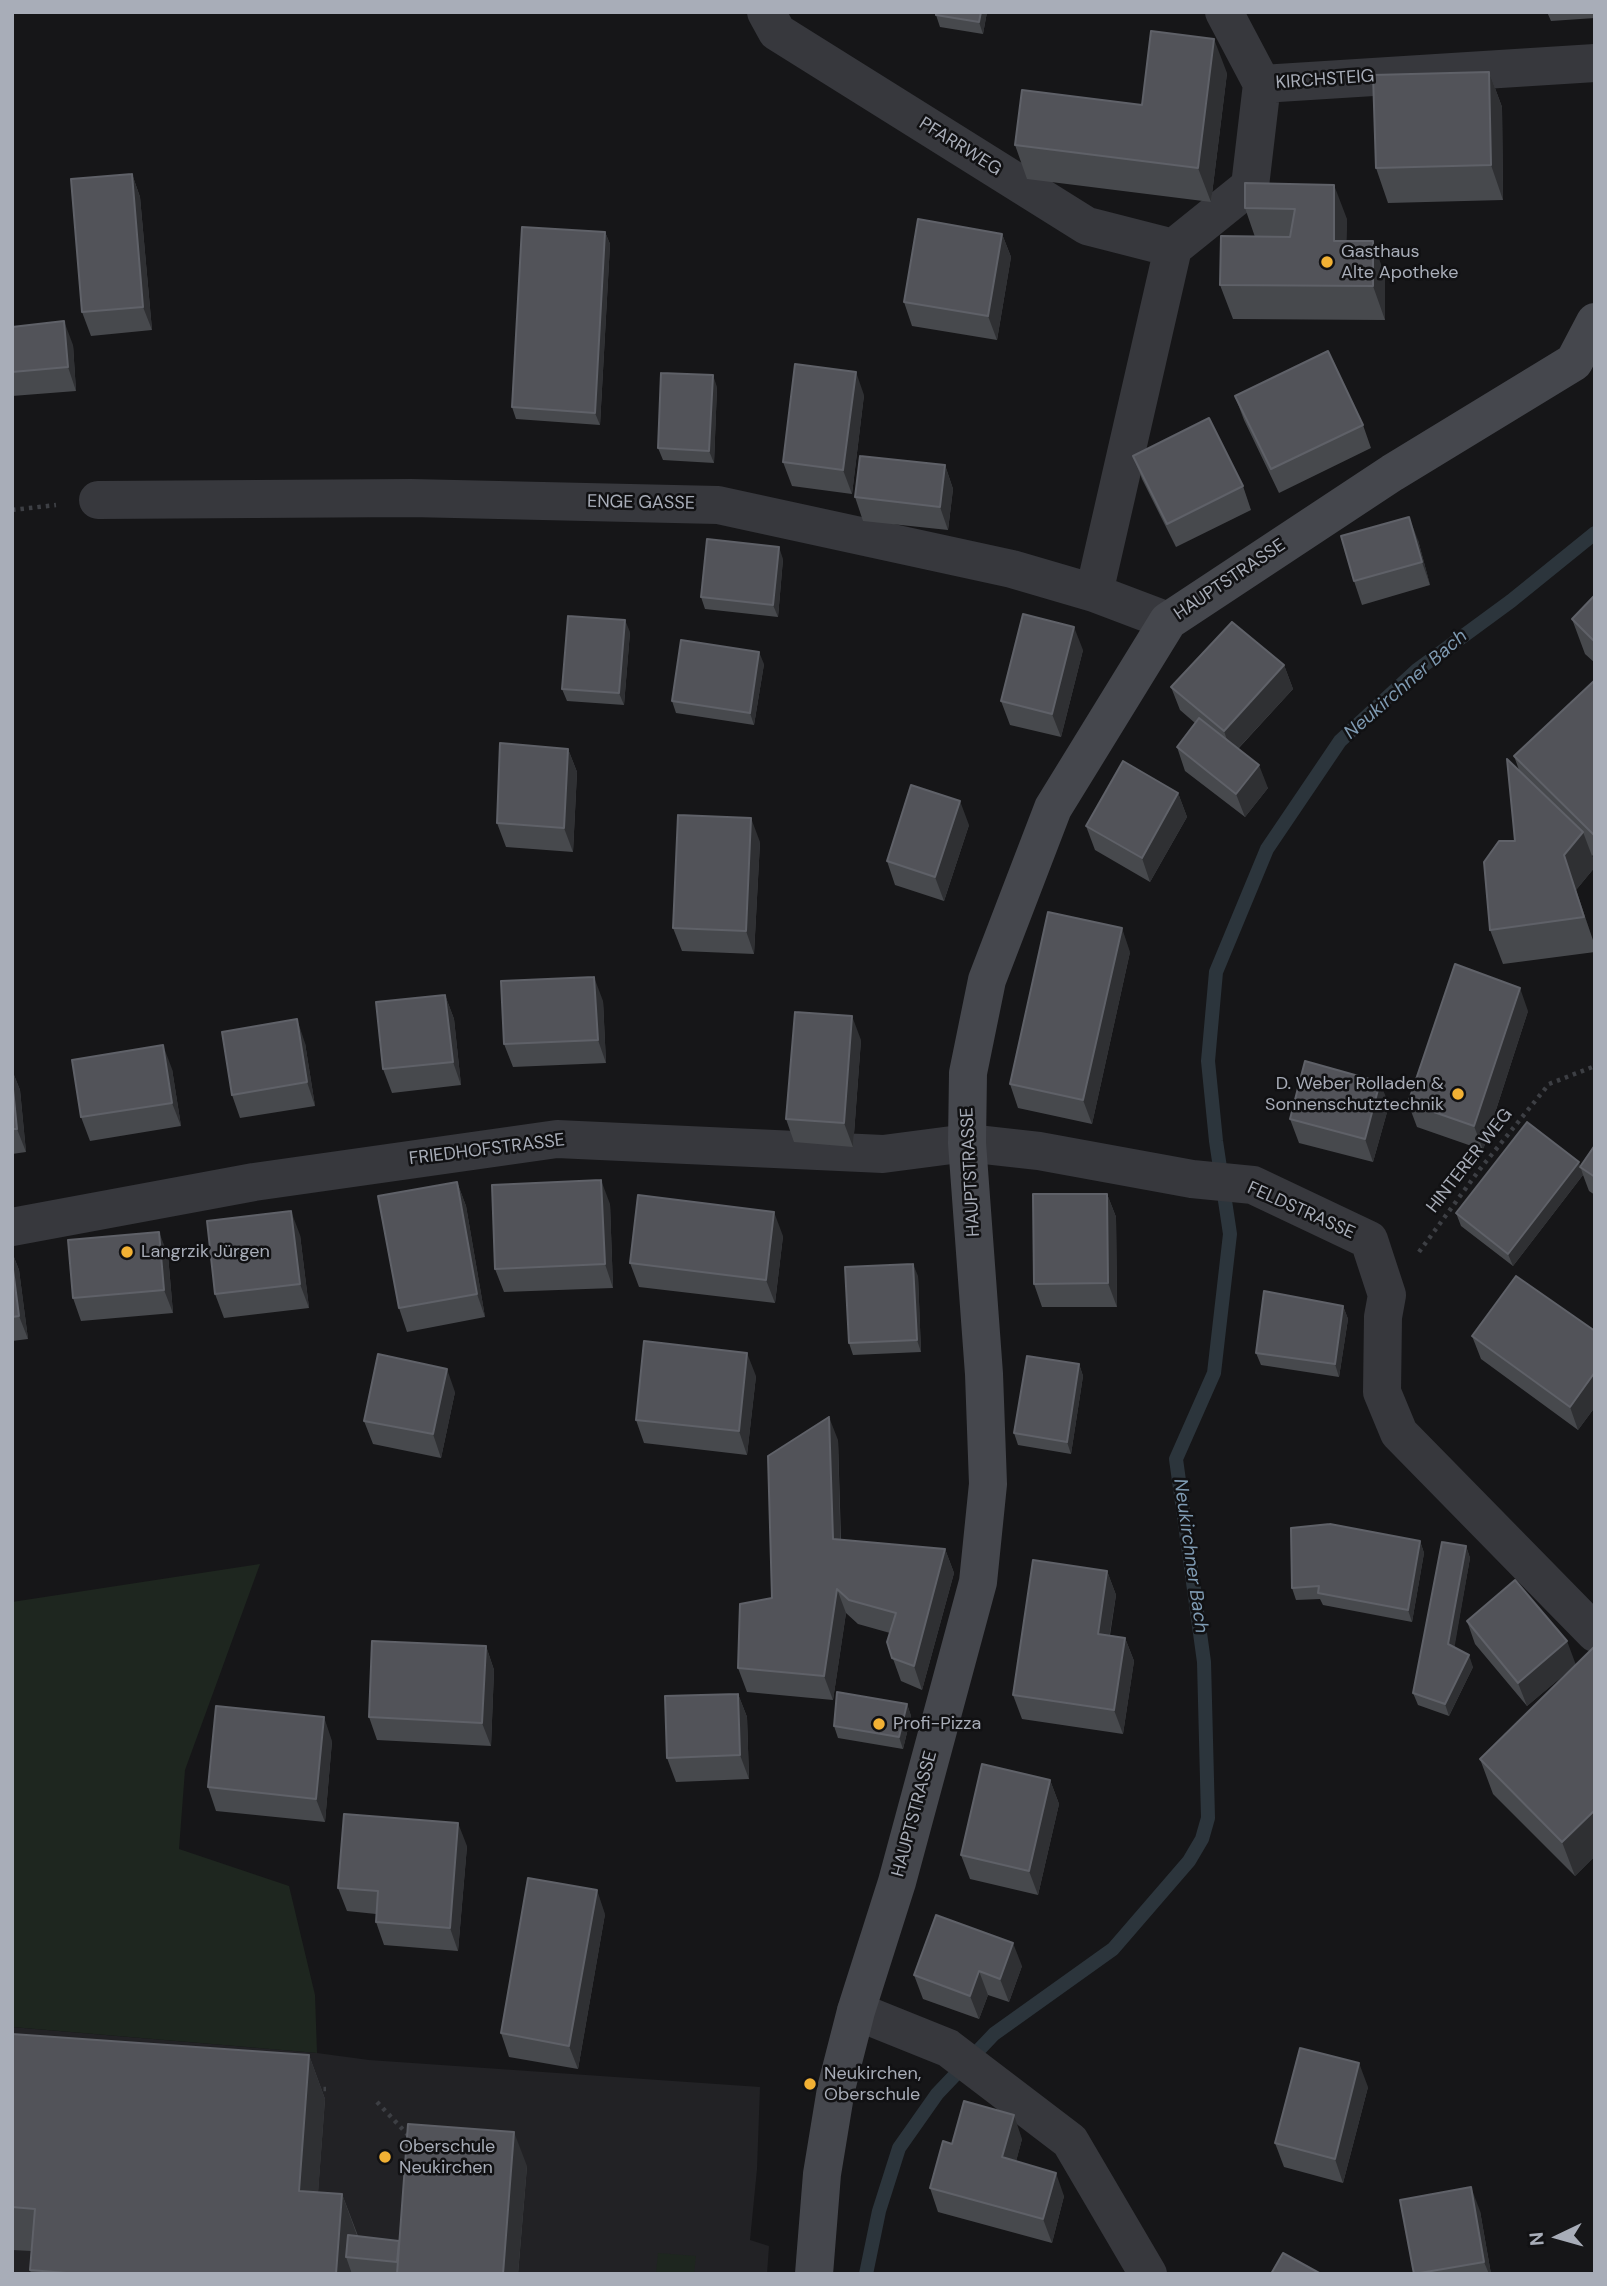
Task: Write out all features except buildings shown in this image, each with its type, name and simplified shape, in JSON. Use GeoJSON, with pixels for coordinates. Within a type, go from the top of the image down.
{"type":"FeatureCollection","features":[{"type":"Feature","properties":{"kind":"main road","name":"HAUPTSTRASSE"},"geometry":{"type":"LineString","coordinates":[[814,2274],[822,2174],[836,2089],[856,2011],[897,1882],[978,1582],[988,1484],[984,1374],[967,1143],[968,1073],[987,980],[1048,820],[1168,621],[1392,473],[1585,368],[1595,323]]}},
{"type":"Feature","properties":{"kind":"street","name":"PFARRWEG"},"geometry":{"type":"LineString","coordinates":[[766,12],[777,32],[1087,226],[1173,248]]}},
{"type":"Feature","properties":{"kind":"street","name":"KIRCHSTEIG"},"geometry":{"type":"LineString","coordinates":[[1224,12],[1262,84],[1595,63]]}},
{"type":"Feature","properties":{"kind":"street"},"geometry":{"type":"LineString","coordinates":[[1094,593],[1173,248],[1250,186],[1262,84]]}},
{"type":"Feature","properties":{"kind":"street","name":"ENGE GASSE"},"geometry":{"type":"LineString","coordinates":[[98,500],[411,498],[718,505],[1012,569],[1094,593],[1168,621]]}},
{"type":"Feature","properties":{"kind":"street","name":"FRIEDHOFSTRASSE"},"geometry":{"type":"LineString","coordinates":[[12,1227],[254,1182],[557,1139],[883,1154],[967,1143]]}},
{"type":"Feature","properties":{"kind":"street","name":"FELDSTRASSE"},"geometry":{"type":"LineString","coordinates":[[967,1143],[1039,1151],[1192,1179],[1253,1185],[1369,1240],[1387,1295],[1383,1317],[1382,1392],[1399,1433],[1595,1633]]}},
{"type":"Feature","properties":{"kind":"street"},"geometry":{"type":"LineString","coordinates":[[856,2011],[948,2048],[1070,2141],[1148,2274]]}},
{"type":"Feature","properties":{"kind":"path","name":"HINTERER WEG"},"geometry":{"type":"LineString","coordinates":[[1387,1295],[1480,1168],[1549,1084],[1595,1066]]}},
{"type":"Feature","properties":{"kind":"path"},"geometry":{"type":"LineString","coordinates":[[313,2089],[326,2090]]}},
{"type":"Feature","properties":{"kind":"path"},"geometry":{"type":"LineString","coordinates":[[377,2102],[410,2136]]}},
{"type":"Feature","properties":{"kind":"shaded area"},"geometry":{"type":"Polygon","coordinates":[[[260,1564],[185,1770],[179,1849],[289,1886],[315,1995],[317,2053],[12,2027],[12,1602],[260,1564]]]}},
{"type":"Feature","properties":{"kind":"shaded area","name":"Oberschule Neukirchen"},"geometry":{"type":"Polygon","coordinates":[[[12,2027],[317,2053],[369,2060],[760,2087],[757,2169],[750,2240],[769,2246],[767,2274],[12,2274],[12,2027]]]}},
{"type":"Feature","properties":{"kind":"shaded area"},"geometry":{"type":"Polygon","coordinates":[[[658,2253],[696,2256],[694,2274],[656,2274],[658,2253]]]}},
{"type":"Feature","properties":{"kind":"waterway","name":"Neukirchner Bach"},"geometry":{"type":"LineString","coordinates":[[866,2274],[879,2211],[899,2148],[937,2094],[994,2034],[1113,1949],[1189,1861],[1202,1839],[1208,1818],[1204,1662],[1176,1459],[1214,1373],[1230,1234],[1216,1141],[1208,1061],[1216,972],[1267,849],[1340,741],[1417,670],[1511,601],[1595,533]]}},
{"type":"Feature","properties":{"kind":"place","name":"Gasthaus Alte Apotheke"},"geometry":{"type":"Point","coordinates":[1327,262]}},
{"type":"Feature","properties":{"kind":"place","name":"D. Weber Rolladen & Sonnenschutztechnik"},"geometry":{"type":"Point","coordinates":[1458,1094]}},
{"type":"Feature","properties":{"kind":"place","name":"Langrzik Jürgen"},"geometry":{"type":"Point","coordinates":[127,1252]}},
{"type":"Feature","properties":{"kind":"place","name":"Profi-Pizza"},"geometry":{"type":"Point","coordinates":[879,1724]}},
{"type":"Feature","properties":{"kind":"place","name":"Neukirchen, Oberschule"},"geometry":{"type":"Point","coordinates":[810,2084]}},
{"type":"Feature","properties":{"kind":"place","name":"Oberschule Neukirchen"},"geometry":{"type":"Point","coordinates":[385,2157]}}]}
